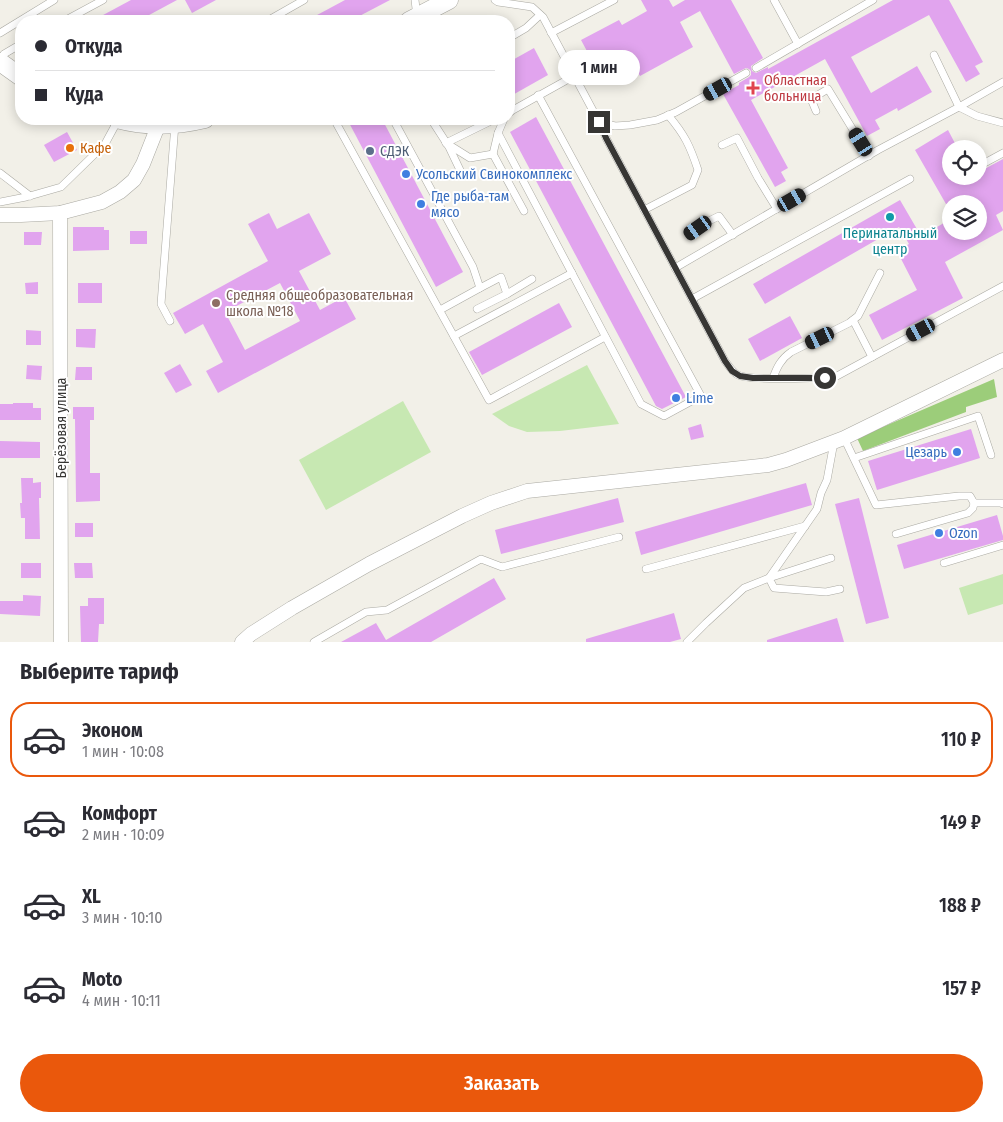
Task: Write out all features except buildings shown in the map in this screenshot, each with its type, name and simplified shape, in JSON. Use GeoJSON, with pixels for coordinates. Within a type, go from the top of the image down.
{"type":"FeatureCollection","features":[{"type":"Feature","properties":{"kind":"street"},"geometry":{"type":"LineString","coordinates":[[414,13],[449,0]]}},
{"type":"Feature","properties":{"kind":"street"},"geometry":{"type":"LineString","coordinates":[[0,61],[15,72]]}},
{"type":"Feature","properties":{"kind":"street"},"geometry":{"type":"LineString","coordinates":[[0,215],[60,213],[102,202],[120,192],[134,180],[166,125]]}},
{"type":"Feature","properties":{"kind":"street","name":"Берёзовая улица"},"geometry":{"type":"LineString","coordinates":[[60,213],[61,642]]}},
{"type":"Feature","properties":{"kind":"street"},"geometry":{"type":"LineString","coordinates":[[242,642],[250,634],[292,608],[369,564],[490,503],[527,491],[768,465],[786,460],[839,440],[1003,360]]}},
{"type":"Feature","properties":{"kind":"lane"},"geometry":{"type":"LineString","coordinates":[[30,15],[54,0]]}},
{"type":"Feature","properties":{"kind":"lane"},"geometry":{"type":"LineString","coordinates":[[75,15],[103,0]]}},
{"type":"Feature","properties":{"kind":"lane"},"geometry":{"type":"LineString","coordinates":[[278,15],[304,0]]}},
{"type":"Feature","properties":{"kind":"lane"},"geometry":{"type":"LineString","coordinates":[[495,0],[532,7],[543,17],[725,361],[732,371],[740,376],[753,378],[825,378],[837,376],[1003,286]]}},
{"type":"Feature","properties":{"kind":"lane"},"geometry":{"type":"LineString","coordinates":[[551,33],[614,0]]}},
{"type":"Feature","properties":{"kind":"lane"},"geometry":{"type":"LineString","coordinates":[[774,0],[798,44]]}},
{"type":"Feature","properties":{"kind":"lane"},"geometry":{"type":"LineString","coordinates":[[756,68],[873,0]]}},
{"type":"Feature","properties":{"kind":"lane"},"geometry":{"type":"LineString","coordinates":[[515,34],[526,28],[540,15]]}},
{"type":"Feature","properties":{"kind":"lane"},"geometry":{"type":"LineString","coordinates":[[0,34],[15,25]]}},
{"type":"Feature","properties":{"kind":"lane"},"geometry":{"type":"LineString","coordinates":[[0,61],[4,54],[15,48]]}},
{"type":"Feature","properties":{"kind":"lane"},"geometry":{"type":"LineString","coordinates":[[934,55],[959,107],[977,116],[1003,123]]}},
{"type":"Feature","properties":{"kind":"lane"},"geometry":{"type":"LineString","coordinates":[[599,122],[614,126],[657,120],[746,73]]}},
{"type":"Feature","properties":{"kind":"lane"},"geometry":{"type":"LineString","coordinates":[[515,109],[574,76]]}},
{"type":"Feature","properties":{"kind":"lane"},"geometry":{"type":"LineString","coordinates":[[675,268],[869,156],[1003,82]]}},
{"type":"Feature","properties":{"kind":"lane"},"geometry":{"type":"LineString","coordinates":[[816,111],[811,99],[828,88],[869,156]]}},
{"type":"Feature","properties":{"kind":"lane"},"geometry":{"type":"LineString","coordinates":[[498,133],[641,404],[664,416],[701,396],[538,96]]}},
{"type":"Feature","properties":{"kind":"lane"},"geometry":{"type":"LineString","coordinates":[[644,210],[692,185],[698,170],[690,147],[680,129],[668,115]]}},
{"type":"Feature","properties":{"kind":"lane"},"geometry":{"type":"LineString","coordinates":[[0,202],[61,187],[105,144],[114,125]]}},
{"type":"Feature","properties":{"kind":"lane"},"geometry":{"type":"LineString","coordinates":[[166,125],[161,304],[170,321]]}},
{"type":"Feature","properties":{"kind":"lane"},"geometry":{"type":"LineString","coordinates":[[337,125],[489,400],[605,337]]}},
{"type":"Feature","properties":{"kind":"lane"},"geometry":{"type":"LineString","coordinates":[[396,125],[473,267],[480,288]]}},
{"type":"Feature","properties":{"kind":"lane"},"geometry":{"type":"LineString","coordinates":[[435,125],[460,170]]}},
{"type":"Feature","properties":{"kind":"lane"},"geometry":{"type":"LineString","coordinates":[[446,143],[483,125]]}},
{"type":"Feature","properties":{"kind":"lane"},"geometry":{"type":"LineString","coordinates":[[501,125],[493,154],[524,211]]}},
{"type":"Feature","properties":{"kind":"lane"},"geometry":{"type":"LineString","coordinates":[[722,145],[737,138],[777,209]]}},
{"type":"Feature","properties":{"kind":"lane"},"geometry":{"type":"LineString","coordinates":[[446,143],[470,158],[493,154]]}},
{"type":"Feature","properties":{"kind":"lane"},"geometry":{"type":"LineString","coordinates":[[987,162],[1003,153]]}},
{"type":"Feature","properties":{"kind":"lane"},"geometry":{"type":"LineString","coordinates":[[0,173],[30,196]]}},
{"type":"Feature","properties":{"kind":"lane"},"geometry":{"type":"LineString","coordinates":[[692,298],[910,179]]}},
{"type":"Feature","properties":{"kind":"lane"},"geometry":{"type":"LineString","coordinates":[[690,234],[719,216],[733,235]]}},
{"type":"Feature","properties":{"kind":"lane"},"geometry":{"type":"LineString","coordinates":[[773,378],[784,357],[849,323],[858,316],[880,273]]}},
{"type":"Feature","properties":{"kind":"lane"},"geometry":{"type":"LineString","coordinates":[[454,336],[572,274]]}},
{"type":"Feature","properties":{"kind":"lane"},"geometry":{"type":"LineString","coordinates":[[440,310],[501,277],[507,294]]}},
{"type":"Feature","properties":{"kind":"lane"},"geometry":{"type":"LineString","coordinates":[[477,309],[532,280]]}},
{"type":"Feature","properties":{"kind":"lane"},"geometry":{"type":"LineString","coordinates":[[853,320],[872,357]]}},
{"type":"Feature","properties":{"kind":"lane"},"geometry":{"type":"LineString","coordinates":[[854,458],[978,416],[991,455]]}},
{"type":"Feature","properties":{"kind":"lane"},"geometry":{"type":"LineString","coordinates":[[839,440],[854,458],[876,506],[959,496],[970,496],[974,503],[973,508],[968,513],[896,534]]}},
{"type":"Feature","properties":{"kind":"lane"},"geometry":{"type":"LineString","coordinates":[[770,578],[817,509],[839,440]]}},
{"type":"Feature","properties":{"kind":"lane"},"geometry":{"type":"LineString","coordinates":[[974,503],[1003,504]]}},
{"type":"Feature","properties":{"kind":"lane"},"geometry":{"type":"LineString","coordinates":[[646,569],[805,526]]}},
{"type":"Feature","properties":{"kind":"lane"},"geometry":{"type":"LineString","coordinates":[[314,642],[366,612],[387,610],[481,559],[502,567],[619,537]]}},
{"type":"Feature","properties":{"kind":"lane"},"geometry":{"type":"LineString","coordinates":[[944,563],[1003,545]]}},
{"type":"Feature","properties":{"kind":"lane"},"geometry":{"type":"LineString","coordinates":[[687,642],[744,588],[831,558]]}},
{"type":"Feature","properties":{"kind":"lane"},"geometry":{"type":"LineString","coordinates":[[770,578],[774,588],[826,592],[840,588]]}},
{"type":"Feature","properties":{"kind":"green space"},"geometry":{"type":"Polygon","coordinates":[[[587,365],[619,424],[560,431],[527,432],[509,426],[492,414],[587,365]]]}},
{"type":"Feature","properties":{"kind":"green space"},"geometry":{"type":"Polygon","coordinates":[[[994,379],[997,397],[966,407],[966,412],[863,451],[857,438],[994,379]]]}},
{"type":"Feature","properties":{"kind":"green space"},"geometry":{"type":"Polygon","coordinates":[[[403,401],[431,452],[326,510],[299,460],[403,401]]]}},
{"type":"Feature","properties":{"kind":"green space"},"geometry":{"type":"Polygon","coordinates":[[[1003,574],[1003,604],[968,615],[959,588],[1003,574]]]}},
{"type":"Feature","properties":{"kind":"place","name":"Областная больница"},"geometry":{"type":"Point","coordinates":[753,88]}},
{"type":"Feature","properties":{"kind":"place","name":"Кафе"},"geometry":{"type":"Point","coordinates":[70,148]}},
{"type":"Feature","properties":{"kind":"place","name":"СДЭК"},"geometry":{"type":"Point","coordinates":[370,151]}},
{"type":"Feature","properties":{"kind":"place","name":"Усольский Свинокомплекс"},"geometry":{"type":"Point","coordinates":[406,174]}},
{"type":"Feature","properties":{"kind":"place","name":"Где рыба-там мясо"},"geometry":{"type":"Point","coordinates":[421,204]}},
{"type":"Feature","properties":{"kind":"place","name":"Перинатальный центр"},"geometry":{"type":"Point","coordinates":[890,217]}},
{"type":"Feature","properties":{"kind":"place","name":"Средняя общеобразовательная школа №18"},"geometry":{"type":"Point","coordinates":[216,303]}},
{"type":"Feature","properties":{"kind":"place","name":"Lime"},"geometry":{"type":"Point","coordinates":[676,398]}},
{"type":"Feature","properties":{"kind":"place","name":"Цезарь"},"geometry":{"type":"Point","coordinates":[957,452]}},
{"type":"Feature","properties":{"kind":"place","name":"Ozon"},"geometry":{"type":"Point","coordinates":[939,533]}},
{"type":"Feature","properties":{"kind":"route"},"geometry":{"type":"LineString","coordinates":[[599,122],[732,371],[740,376],[753,378],[825,378]]}}]}
